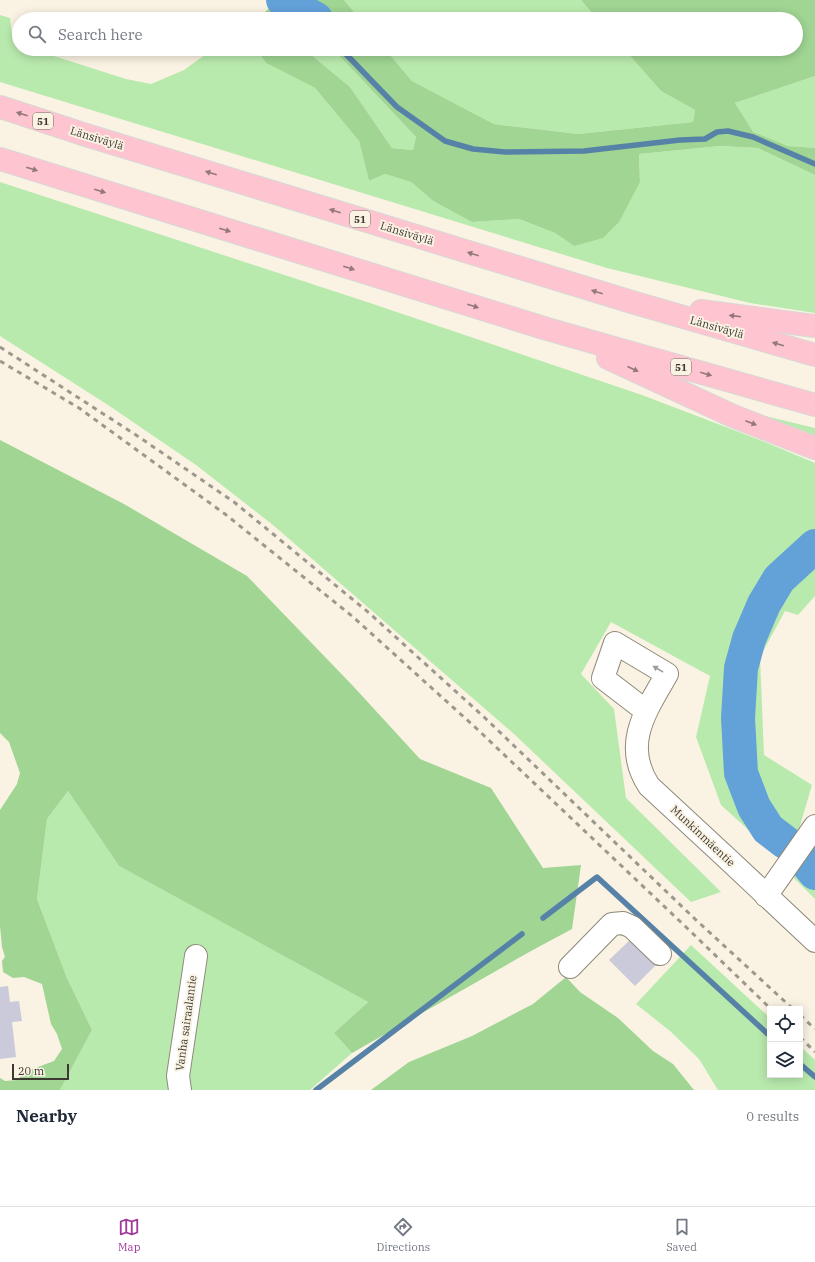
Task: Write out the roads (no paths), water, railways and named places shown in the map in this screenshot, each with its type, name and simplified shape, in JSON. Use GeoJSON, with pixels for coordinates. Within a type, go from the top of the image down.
{"type":"FeatureCollection","features":[{"type":"Feature","properties":{"kind":"highway","name":"Länsiväylä"},"geometry":{"type":"LineString","coordinates":[[0,107],[94,138],[634,303],[815,355]]}},
{"type":"Feature","properties":{"kind":"highway","name":"51"},"geometry":{"type":"LineString","coordinates":[[0,159],[547,329],[815,405]]}},
{"type":"Feature","properties":{"kind":"highway"},"geometry":{"type":"LineString","coordinates":[[634,303],[815,326]]}},
{"type":"Feature","properties":{"kind":"highway"},"geometry":{"type":"LineString","coordinates":[[547,329],[733,416],[815,448]]}},
{"type":"Feature","properties":{"kind":"street","name":"Munkinmäentie"},"geometry":{"type":"LineString","coordinates":[[646,711],[640,729],[636,750],[638,765],[649,786],[815,942]]}},
{"type":"Feature","properties":{"kind":"street"},"geometry":{"type":"LineString","coordinates":[[766,896],[815,826]]}},
{"type":"Feature","properties":{"kind":"street"},"geometry":{"type":"LineString","coordinates":[[570,967],[612,924],[623,923],[632,927],[660,954]]}},
{"type":"Feature","properties":{"kind":"street","name":"Vanha sairaalantie"},"geometry":{"type":"LineString","coordinates":[[180,1090],[178,1076],[196,956]]}},
{"type":"Feature","properties":{"kind":"waterway"},"geometry":{"type":"LineString","coordinates":[[283,0],[303,12]]}},
{"type":"Feature","properties":{"kind":"waterway"},"geometry":{"type":"LineString","coordinates":[[300,0],[310,12]]}},
{"type":"Feature","properties":{"kind":"waterway"},"geometry":{"type":"LineString","coordinates":[[348,56],[397,107],[445,141],[473,149],[505,152],[584,151],[680,140],[705,139],[717,132],[728,131],[753,137],[815,164]]}},
{"type":"Feature","properties":{"kind":"waterway"},"geometry":{"type":"LineString","coordinates":[[785,842],[768,829],[754,807],[741,773],[738,718],[741,668],[749,639],[764,604],[779,579],[815,546]]}},
{"type":"Feature","properties":{"kind":"waterway"},"geometry":{"type":"LineString","coordinates":[[806,862],[815,873]]}},
{"type":"Feature","properties":{"kind":"waterway"},"geometry":{"type":"LineString","coordinates":[[543,918],[597,877],[767,1033]]}},
{"type":"Feature","properties":{"kind":"waterway"},"geometry":{"type":"LineString","coordinates":[[316,1090],[522,934]]}},
{"type":"Feature","properties":{"kind":"waterway"},"geometry":{"type":"LineString","coordinates":[[803,1067],[815,1077]]}},
{"type":"Feature","properties":{"kind":"railway"},"geometry":{"type":"LineString","coordinates":[[0,347],[136,435],[234,502],[368,612],[484,717],[695,919],[790,1006]]}},
{"type":"Feature","properties":{"kind":"railway"},"geometry":{"type":"LineString","coordinates":[[0,361],[79,408],[225,514],[352,616],[476,728],[768,1006]]}},
{"type":"Feature","properties":{"kind":"railway"},"geometry":{"type":"LineString","coordinates":[[803,1018],[815,1029]]}},
{"type":"Feature","properties":{"kind":"railway"},"geometry":{"type":"LineString","coordinates":[[803,1040],[815,1052]]}}]}
